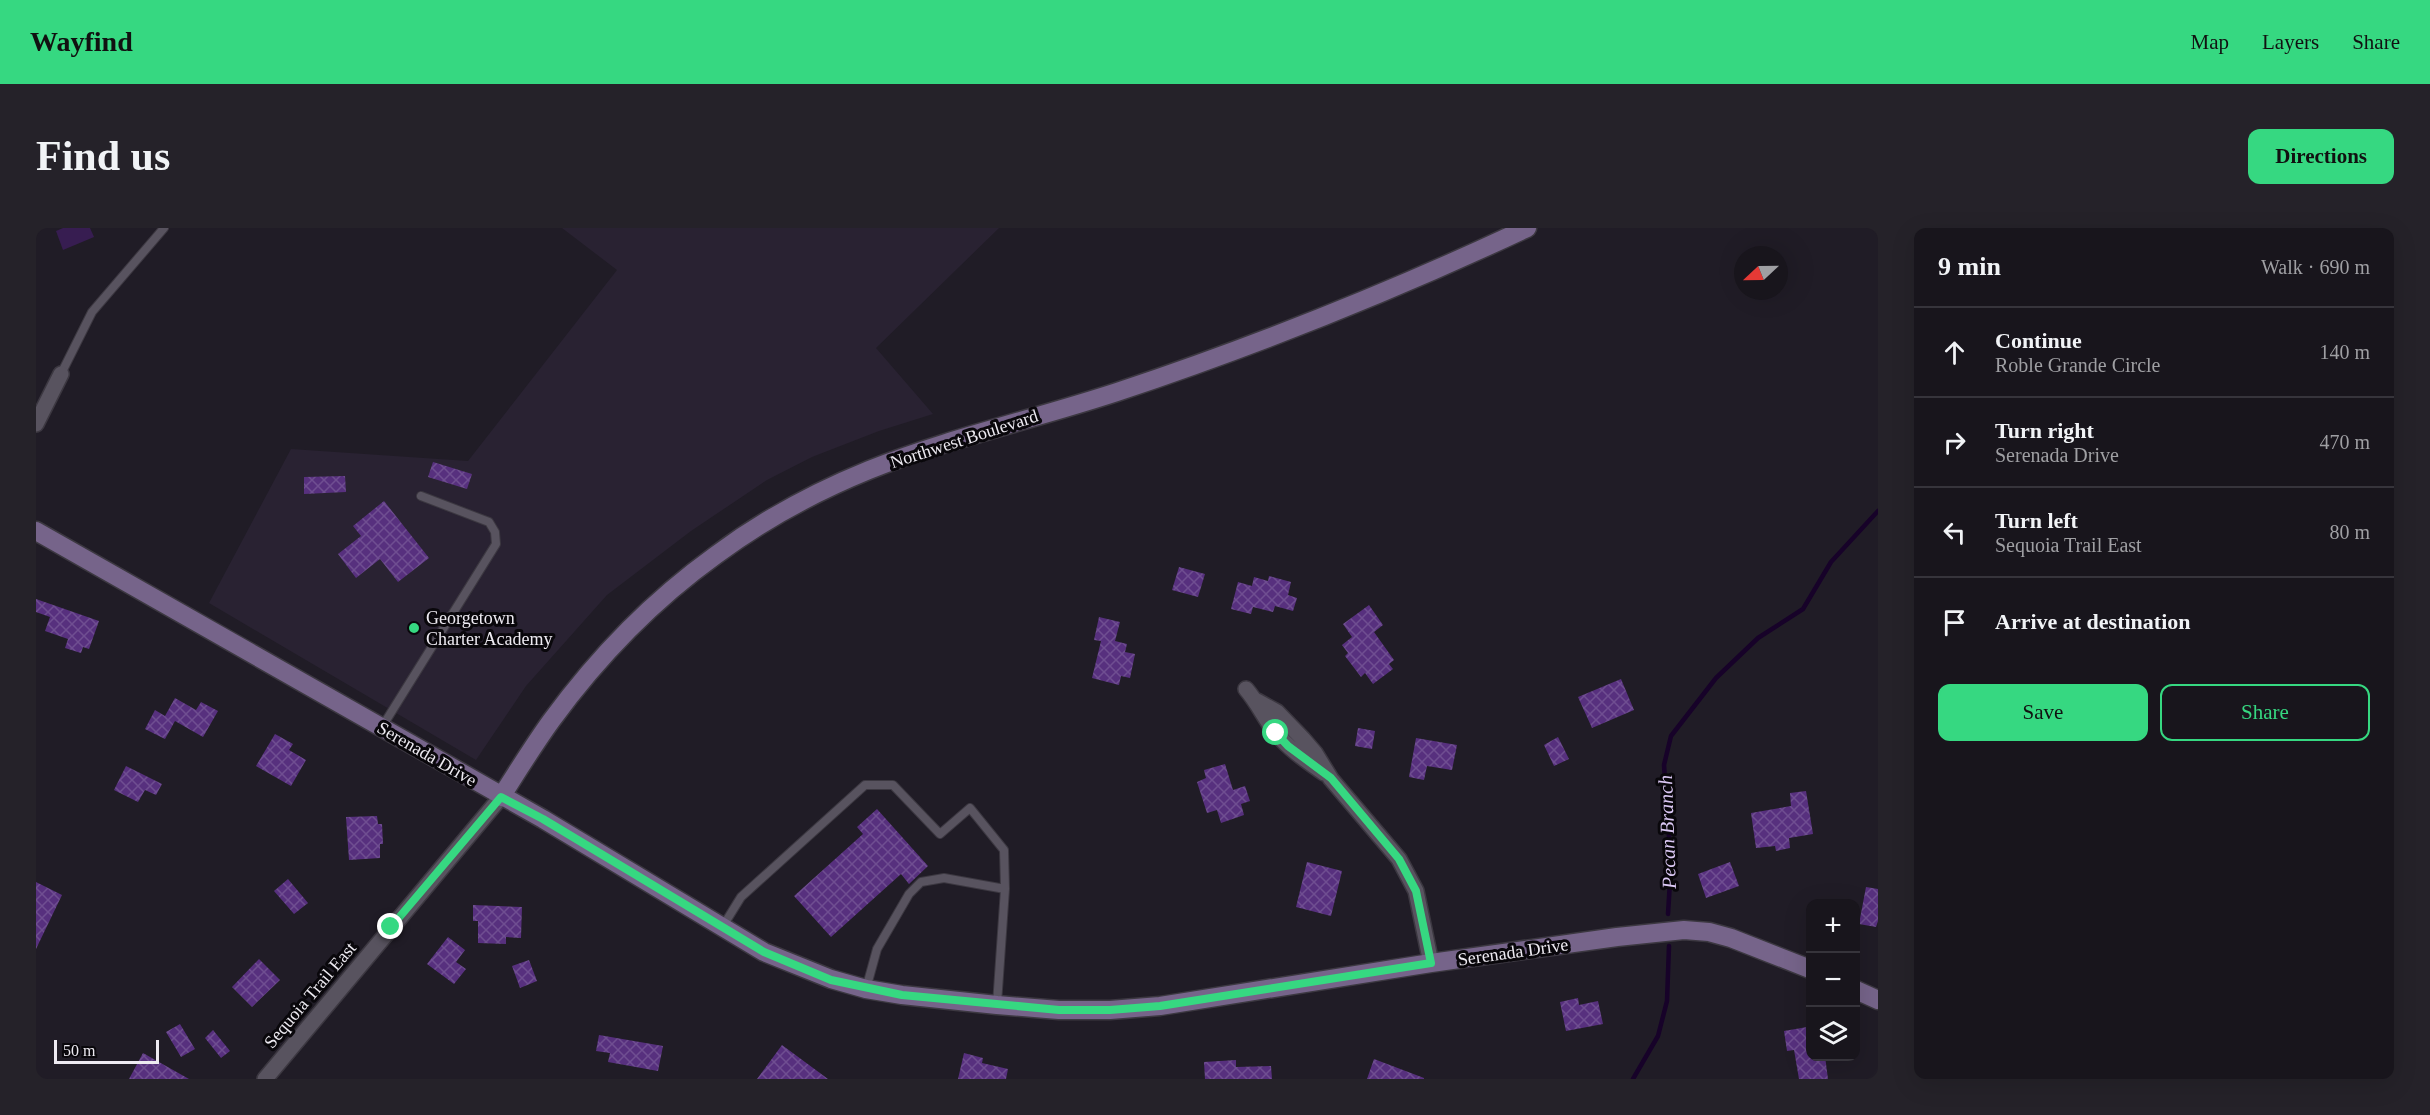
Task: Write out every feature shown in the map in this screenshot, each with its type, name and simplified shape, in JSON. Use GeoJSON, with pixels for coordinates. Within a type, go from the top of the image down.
{"type":"FeatureCollection","features":[{"type":"Feature","properties":{"kind":"street","name":"Northwest Boulevard"},"geometry":{"type":"LineString","coordinates":[[501,797],[552,719],[608,651],[681,582],[717,554],[772,518],[820,492],[871,469],[1245,349],[1378,296],[1527,228]]}},
{"type":"Feature","properties":{"kind":"street"},"geometry":{"type":"LineString","coordinates":[[36,424],[62,374]]}},
{"type":"Feature","properties":{"kind":"street","name":"Serenada Drive"},"geometry":{"type":"LineString","coordinates":[[36,531],[543,819],[764,952],[797,967],[866,989],[997,1005],[1059,1010],[1110,1010],[1160,1006],[1431,963],[1684,930],[1709,932],[1731,938],[1806,967]]}},
{"type":"Feature","properties":{"kind":"street"},"geometry":{"type":"LineString","coordinates":[[1246,689],[1288,746],[1331,778],[1392,849],[1411,880],[1422,915],[1431,963]]}},
{"type":"Feature","properties":{"kind":"street","name":"Sequoia Trail East"},"geometry":{"type":"LineString","coordinates":[[265,1079],[501,797]]}},
{"type":"Feature","properties":{"kind":"street"},"geometry":{"type":"LineString","coordinates":[[1860,992],[1878,1000]]}},
{"type":"Feature","properties":{"kind":"lane"},"geometry":{"type":"LineString","coordinates":[[62,374],[92,312],[164,228]]}},
{"type":"Feature","properties":{"kind":"lane"},"geometry":{"type":"LineString","coordinates":[[381,728],[496,544],[495,532],[489,522],[421,496]]}},
{"type":"Feature","properties":{"kind":"lane"},"geometry":{"type":"LineString","coordinates":[[722,928],[741,897],[865,785],[893,785],[940,834],[970,808],[1004,850],[1005,889],[997,1005]]}},
{"type":"Feature","properties":{"kind":"lane"},"geometry":{"type":"LineString","coordinates":[[866,989],[877,949],[909,894],[921,882],[944,878],[1005,889]]}},
{"type":"Feature","properties":{"kind":"shaded area"},"geometry":{"type":"Polygon","coordinates":[[[63,228],[90,228],[94,237],[63,250],[56,231],[63,228]]]}},
{"type":"Feature","properties":{"kind":"shaded area"},"geometry":{"type":"Polygon","coordinates":[[[562,228],[999,228],[876,348],[933,414],[879,431],[812,457],[767,480],[691,531],[607,595],[526,686],[476,760],[209,603],[291,449],[468,461],[617,270],[562,228]]]}},
{"type":"Feature","properties":{"kind":"building"},"geometry":{"type":"Polygon","coordinates":[[[433,462],[472,474],[467,489],[428,477],[433,462]]]}},
{"type":"Feature","properties":{"kind":"building"},"geometry":{"type":"Polygon","coordinates":[[[345,476],[346,492],[304,494],[304,477],[345,476]]]}},
{"type":"Feature","properties":{"kind":"building"},"geometry":{"type":"Polygon","coordinates":[[[384,501],[429,558],[398,582],[380,559],[356,578],[338,554],[361,536],[353,526],[384,501]]]}},
{"type":"Feature","properties":{"kind":"building"},"geometry":{"type":"Polygon","coordinates":[[[1179,567],[1205,574],[1198,597],[1172,590],[1179,567]]]}},
{"type":"Feature","properties":{"kind":"building"},"geometry":{"type":"Polygon","coordinates":[[[1269,576],[1291,582],[1288,595],[1297,598],[1293,611],[1275,606],[1273,612],[1253,607],[1251,614],[1231,609],[1238,582],[1252,586],[1254,577],[1268,581],[1269,576]]]}},
{"type":"Feature","properties":{"kind":"building"},"geometry":{"type":"Polygon","coordinates":[[[36,599],[99,621],[89,649],[83,647],[81,653],[65,648],[68,639],[45,631],[50,617],[36,612],[36,599]]]}},
{"type":"Feature","properties":{"kind":"building"},"geometry":{"type":"Polygon","coordinates":[[[1369,605],[1383,625],[1374,632],[1394,660],[1389,664],[1393,669],[1373,684],[1365,673],[1361,677],[1345,656],[1348,653],[1342,645],[1352,637],[1343,624],[1369,605]]]}},
{"type":"Feature","properties":{"kind":"building"},"geometry":{"type":"Polygon","coordinates":[[[1099,617],[1120,622],[1115,641],[1127,644],[1125,652],[1135,654],[1130,678],[1121,676],[1119,685],[1092,678],[1101,641],[1094,640],[1099,617]]]}},
{"type":"Feature","properties":{"kind":"building"},"geometry":{"type":"Polygon","coordinates":[[[1621,679],[1634,710],[1592,728],[1578,697],[1621,679]]]}},
{"type":"Feature","properties":{"kind":"building"},"geometry":{"type":"Polygon","coordinates":[[[175,698],[196,710],[201,702],[218,711],[203,737],[175,721],[165,739],[145,729],[155,710],[165,716],[175,698]]]}},
{"type":"Feature","properties":{"kind":"building"},"geometry":{"type":"Polygon","coordinates":[[[1358,728],[1375,731],[1372,749],[1355,746],[1358,728]]]}},
{"type":"Feature","properties":{"kind":"building"},"geometry":{"type":"Polygon","coordinates":[[[275,734],[293,744],[289,750],[306,760],[291,786],[256,766],[275,734]]]}},
{"type":"Feature","properties":{"kind":"building"},"geometry":{"type":"Polygon","coordinates":[[[1558,737],[1569,759],[1554,766],[1544,745],[1558,737]]]}},
{"type":"Feature","properties":{"kind":"building"},"geometry":{"type":"Polygon","coordinates":[[[1416,738],[1457,745],[1452,770],[1427,766],[1424,780],[1409,777],[1416,738]]]}},
{"type":"Feature","properties":{"kind":"building"},"geometry":{"type":"Polygon","coordinates":[[[1225,764],[1233,790],[1245,786],[1250,801],[1241,804],[1244,815],[1221,823],[1217,810],[1207,813],[1197,782],[1206,778],[1204,770],[1225,764]]]}},
{"type":"Feature","properties":{"kind":"building"},"geometry":{"type":"Polygon","coordinates":[[[126,766],[162,784],[156,795],[145,790],[138,802],[114,790],[126,766]]]}},
{"type":"Feature","properties":{"kind":"building"},"geometry":{"type":"Polygon","coordinates":[[[1806,791],[1813,834],[1789,838],[1790,848],[1776,851],[1775,846],[1756,848],[1751,813],[1791,806],[1790,793],[1806,791]]]}},
{"type":"Feature","properties":{"kind":"building"},"geometry":{"type":"Polygon","coordinates":[[[877,809],[928,866],[909,884],[901,874],[831,937],[794,896],[863,834],[857,827],[877,809]]]}},
{"type":"Feature","properties":{"kind":"building"},"geometry":{"type":"Polygon","coordinates":[[[377,816],[378,824],[382,824],[383,844],[380,844],[380,858],[349,860],[346,817],[377,816]]]}},
{"type":"Feature","properties":{"kind":"building"},"geometry":{"type":"Polygon","coordinates":[[[1307,862],[1342,871],[1331,916],[1296,907],[1307,862]]]}},
{"type":"Feature","properties":{"kind":"building"},"geometry":{"type":"Polygon","coordinates":[[[1730,862],[1739,886],[1706,898],[1698,874],[1730,862]]]}},
{"type":"Feature","properties":{"kind":"building"},"geometry":{"type":"Polygon","coordinates":[[[288,879],[308,903],[294,914],[274,891],[288,879]]]}},
{"type":"Feature","properties":{"kind":"building"},"geometry":{"type":"Polygon","coordinates":[[[36,882],[62,895],[36,949],[36,882]]]}},
{"type":"Feature","properties":{"kind":"building"},"geometry":{"type":"Polygon","coordinates":[[[1866,887],[1878,889],[1876,927],[1860,924],[1866,887]]]}},
{"type":"Feature","properties":{"kind":"building"},"geometry":{"type":"Polygon","coordinates":[[[473,905],[522,907],[521,938],[506,937],[506,944],[478,943],[478,921],[473,921],[473,905]]]}},
{"type":"Feature","properties":{"kind":"building"},"geometry":{"type":"Polygon","coordinates":[[[448,937],[465,950],[456,962],[466,969],[454,984],[427,964],[448,937]]]}},
{"type":"Feature","properties":{"kind":"building"},"geometry":{"type":"Polygon","coordinates":[[[259,959],[280,980],[252,1007],[232,987],[259,959]]]}},
{"type":"Feature","properties":{"kind":"building"},"geometry":{"type":"Polygon","coordinates":[[[529,960],[537,981],[520,988],[512,966],[529,960]]]}},
{"type":"Feature","properties":{"kind":"building"},"geometry":{"type":"Polygon","coordinates":[[[1578,998],[1579,1005],[1598,1001],[1603,1024],[1566,1031],[1560,1002],[1578,998]]]}},
{"type":"Feature","properties":{"kind":"building"},"geometry":{"type":"Polygon","coordinates":[[[180,1024],[195,1049],[181,1057],[166,1032],[180,1024]]]}},
{"type":"Feature","properties":{"kind":"building"},"geometry":{"type":"Polygon","coordinates":[[[1806,1027],[1806,1061],[1826,1061],[1828,1079],[1799,1079],[1794,1050],[1787,1051],[1784,1031],[1806,1027]]]}},
{"type":"Feature","properties":{"kind":"building"},"geometry":{"type":"Polygon","coordinates":[[[213,1030],[230,1051],[221,1058],[205,1038],[213,1030]]]}},
{"type":"Feature","properties":{"kind":"building"},"geometry":{"type":"Polygon","coordinates":[[[599,1035],[663,1046],[658,1071],[608,1062],[610,1053],[596,1051],[599,1035]]]}},
{"type":"Feature","properties":{"kind":"building"},"geometry":{"type":"Polygon","coordinates":[[[782,1045],[828,1079],[757,1079],[782,1045]]]}},
{"type":"Feature","properties":{"kind":"building"},"geometry":{"type":"Polygon","coordinates":[[[143,1053],[189,1079],[129,1079],[143,1053]]]}},
{"type":"Feature","properties":{"kind":"building"},"geometry":{"type":"Polygon","coordinates":[[[964,1053],[983,1058],[982,1063],[1008,1069],[1006,1079],[958,1079],[964,1053]]]}},
{"type":"Feature","properties":{"kind":"building"},"geometry":{"type":"Polygon","coordinates":[[[1374,1059],[1424,1078],[1424,1079],[1367,1079],[1374,1059]]]}},
{"type":"Feature","properties":{"kind":"building"},"geometry":{"type":"Polygon","coordinates":[[[1236,1060],[1236,1067],[1271,1066],[1272,1079],[1205,1079],[1204,1062],[1236,1060]]]}},
{"type":"Feature","properties":{"kind":"waterway","name":"Pecan Branch"},"geometry":{"type":"LineString","coordinates":[[1668,914],[1671,865],[1664,765],[1671,736],[1716,678],[1758,638],[1803,609],[1831,562],[1878,511]]}},
{"type":"Feature","properties":{"kind":"waterway","name":"Pecan Branch"},"geometry":{"type":"LineString","coordinates":[[1633,1079],[1658,1036],[1667,1001],[1669,946]]}},
{"type":"Feature","properties":{"kind":"place","name":"Georgetown Charter Academy"},"geometry":{"type":"Point","coordinates":[414,628]}},
{"type":"Feature","properties":{"kind":"route"},"geometry":{"type":"LineString","coordinates":[[391,927],[419,897],[501,797],[543,819],[764,952],[831,980],[866,989],[997,1005],[1059,1010],[1110,1010],[1160,1006],[1431,963],[1416,891],[1399,859],[1331,778],[1288,746],[1276,733]]}}]}
